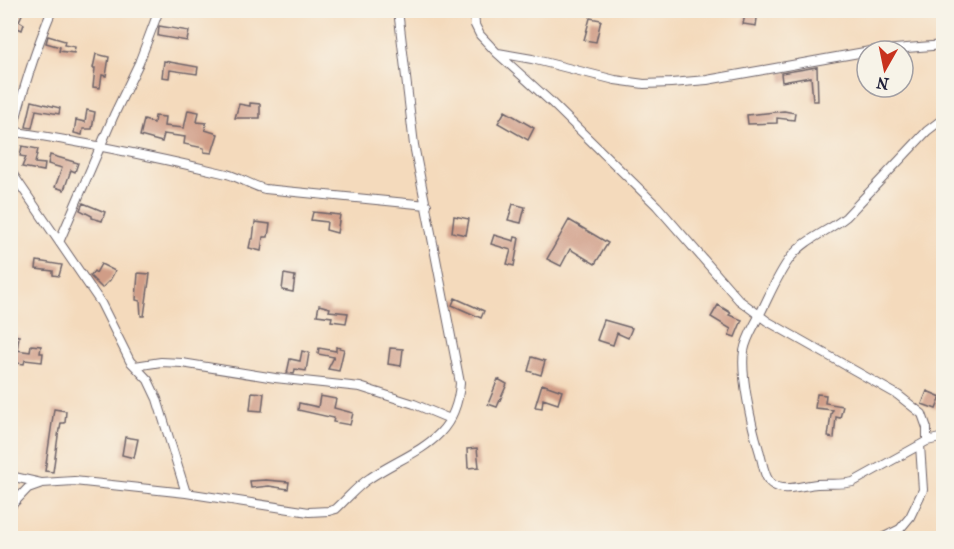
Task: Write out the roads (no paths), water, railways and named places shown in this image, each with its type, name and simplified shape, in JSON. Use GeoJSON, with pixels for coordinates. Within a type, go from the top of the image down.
{"type":"FeatureCollection","features":[{"type":"Feature","properties":{"kind":"street"},"geometry":{"type":"LineString","coordinates":[[10,141],[25,83],[52,10]]}},
{"type":"Feature","properties":{"kind":"street"},"geometry":{"type":"LineString","coordinates":[[60,240],[139,63],[159,10]]}},
{"type":"Feature","properties":{"kind":"street"},"geometry":{"type":"LineString","coordinates":[[10,476],[42,483],[74,481],[186,493],[309,512],[329,511],[336,509],[367,479],[425,447],[440,436],[459,400],[460,383],[414,145],[398,10]]}},
{"type":"Feature","properties":{"kind":"street"},"geometry":{"type":"LineString","coordinates":[[474,10],[475,25],[480,35],[657,206],[739,300],[759,316],[898,395],[922,414],[927,428],[923,443],[923,490],[910,517],[900,529],[882,538]]}},
{"type":"Feature","properties":{"kind":"street"},"geometry":{"type":"LineString","coordinates":[[497,53],[532,58],[615,80],[644,84],[707,80],[813,59],[870,51],[944,45]]}},
{"type":"Feature","properties":{"kind":"street"},"geometry":{"type":"LineString","coordinates":[[944,118],[927,131],[846,217],[811,239],[792,255],[772,288],[749,335],[744,351],[743,373],[758,446],[768,481],[771,484],[793,488],[814,484],[847,483],[859,479],[923,443],[944,437]]}},
{"type":"Feature","properties":{"kind":"street"},"geometry":{"type":"LineString","coordinates":[[12,131],[101,145],[235,176],[255,187],[265,189],[427,205]]}},
{"type":"Feature","properties":{"kind":"street"},"geometry":{"type":"LineString","coordinates":[[10,170],[60,240],[101,303],[123,348],[148,380],[157,399],[186,493]]}},
{"type":"Feature","properties":{"kind":"street"},"geometry":{"type":"LineString","coordinates":[[135,366],[161,362],[182,363],[319,384],[360,387],[423,407],[450,419]]}},
{"type":"Feature","properties":{"kind":"street"},"geometry":{"type":"LineString","coordinates":[[10,507],[28,488],[42,483]]}}]}
